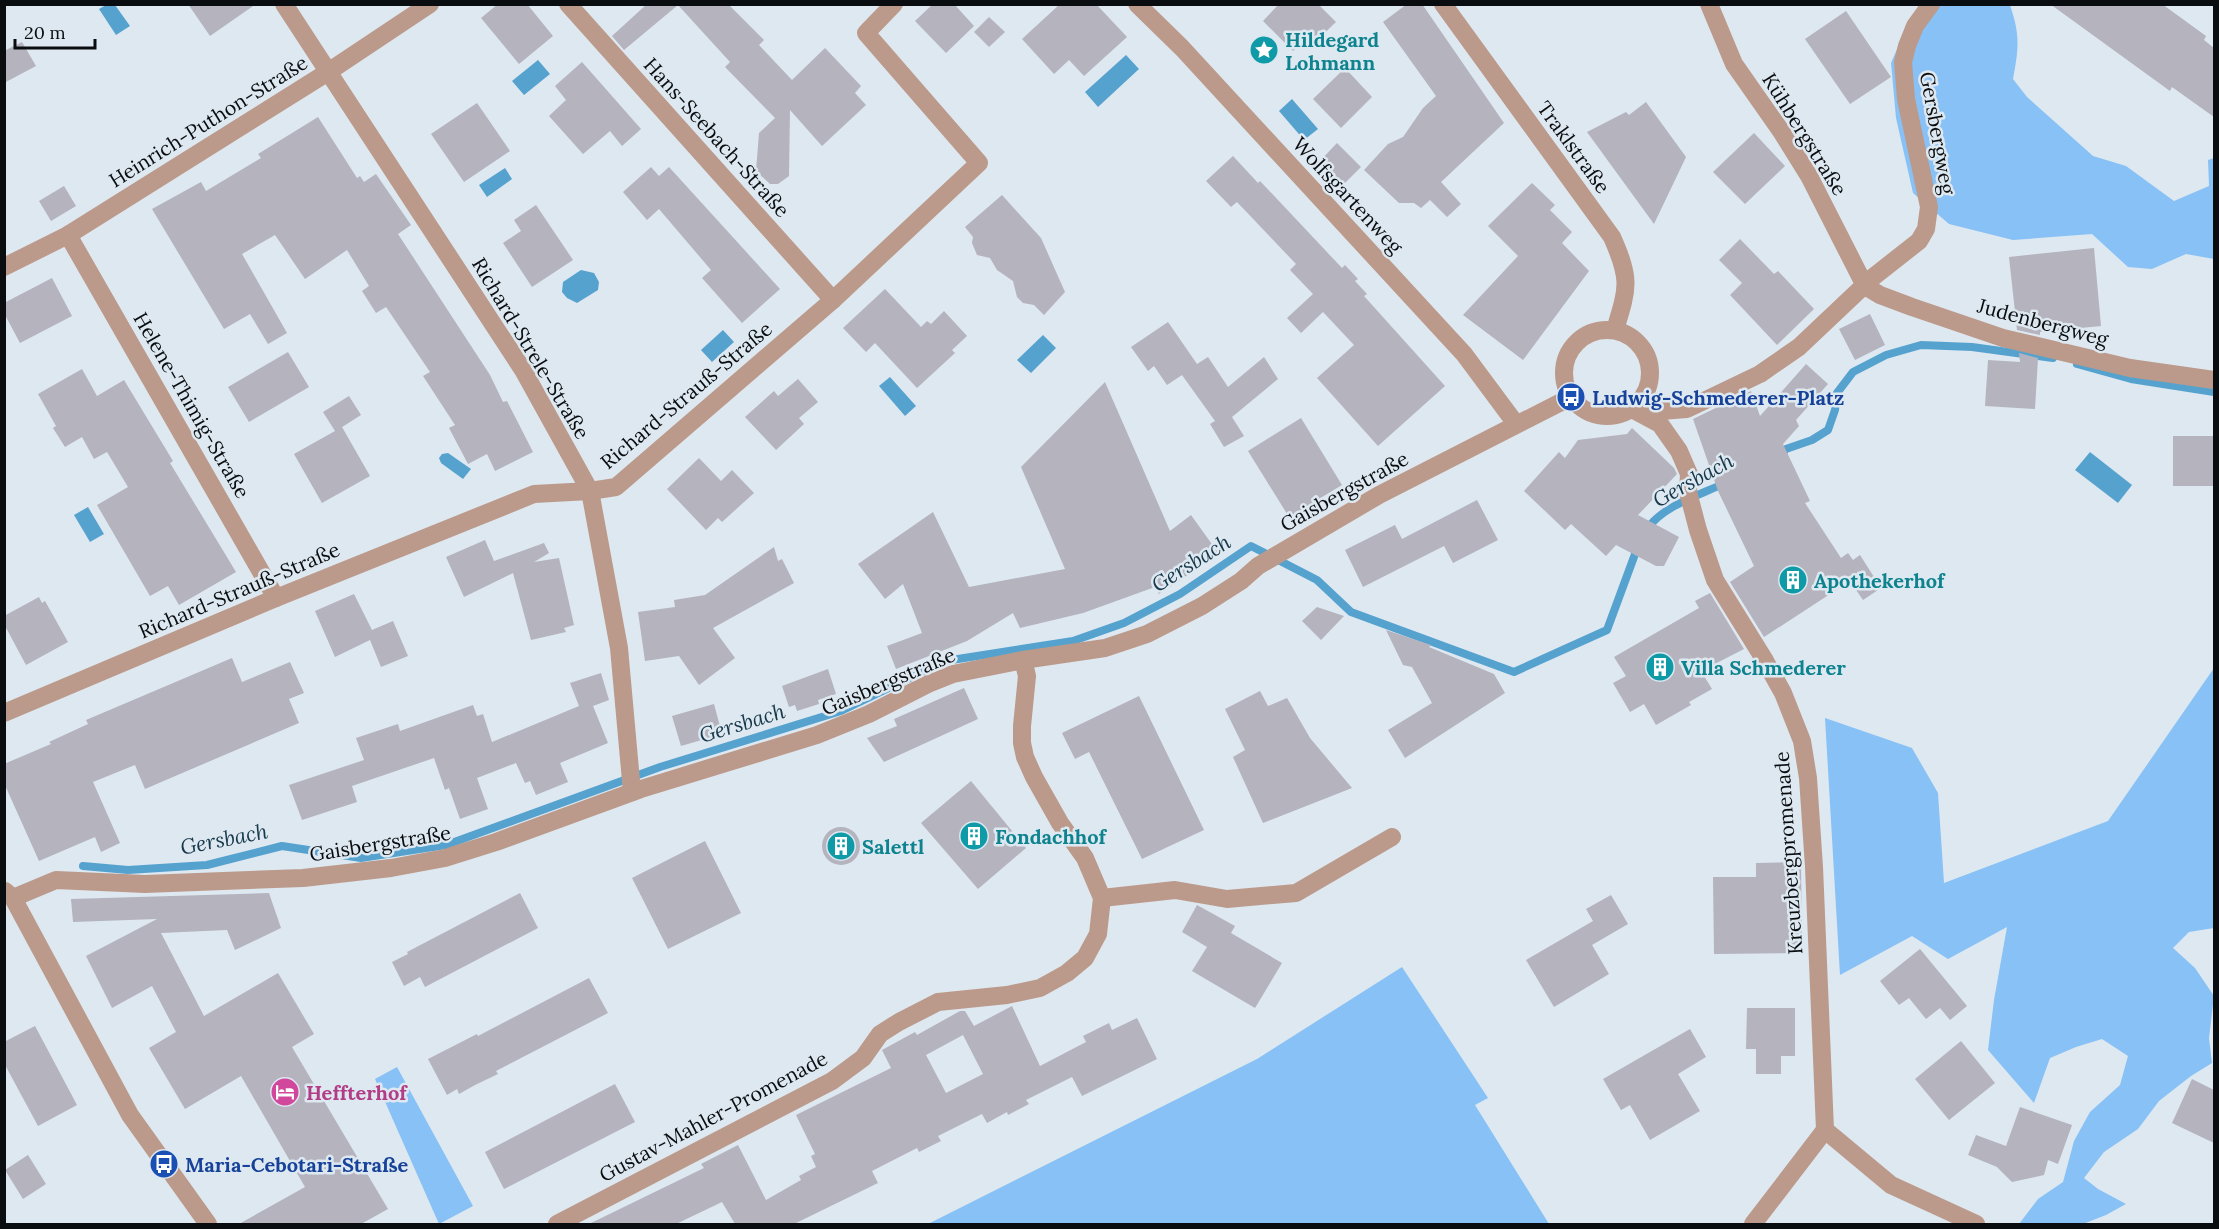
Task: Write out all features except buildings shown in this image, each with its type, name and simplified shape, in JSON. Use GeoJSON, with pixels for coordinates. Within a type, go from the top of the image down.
{"type":"FeatureCollection","features":[{"type":"Feature","properties":{"kind":"street","name":"Richard-Strele-Straße"},"geometry":{"type":"LineString","coordinates":[[284,4],[523,370],[590,491],[619,648],[632,792]]}},
{"type":"Feature","properties":{"kind":"street","name":"Heinrich-Puthon-Straße"},"geometry":{"type":"LineString","coordinates":[[4,267],[68,235],[328,72],[430,4]]}},
{"type":"Feature","properties":{"kind":"street","name":"Hans-Seebach-Straße"},"geometry":{"type":"LineString","coordinates":[[568,4],[833,300]]}},
{"type":"Feature","properties":{"kind":"street","name":"Richard-Strauß-Straße"},"geometry":{"type":"LineString","coordinates":[[4,713],[276,597],[534,494],[590,491],[616,486],[833,300],[979,163],[866,33],[894,4]]}},
{"type":"Feature","properties":{"kind":"street","name":"Wolfsgartenweg"},"geometry":{"type":"LineString","coordinates":[[1137,4],[1182,48],[1464,354],[1515,424]]}},
{"type":"Feature","properties":{"kind":"street","name":"Traklstraße"},"geometry":{"type":"LineString","coordinates":[[1443,4],[1612,237],[1624,264],[1626,292],[1615,330]]}},
{"type":"Feature","properties":{"kind":"street","name":"Kühbergstraße"},"geometry":{"type":"LineString","coordinates":[[1710,4],[1734,64],[1809,176],[1866,286]]}},
{"type":"Feature","properties":{"kind":"street","name":"Gersbergweg"},"geometry":{"type":"LineString","coordinates":[[1866,286],[1872,278],[1919,241],[1926,229],[1929,207],[1925,179],[1906,99],[1903,62],[1915,26],[1932,4]]}},
{"type":"Feature","properties":{"kind":"street","name":"Helene-Thimig-Straße"},"geometry":{"type":"LineString","coordinates":[[68,235],[276,597]]}},
{"type":"Feature","properties":{"kind":"street"},"geometry":{"type":"LineString","coordinates":[[1637,405],[1671,411],[1687,409],[1760,374],[1787,356],[1866,286]]}},
{"type":"Feature","properties":{"kind":"street","name":"Judenbergweg"},"geometry":{"type":"LineString","coordinates":[[1866,286],[1880,295],[1986,333],[2108,363],[2214,380]]}},
{"type":"Feature","properties":{"kind":"street"},"geometry":{"type":"LineString","coordinates":[[1601,330],[1615,330],[1638,342],[1646,352],[1651,377],[1648,390],[1637,405],[1612,416],[1592,414],[1580,408],[1571,397],[1565,384],[1564,370],[1567,356],[1575,344],[1587,335],[1601,330]]}},
{"type":"Feature","properties":{"kind":"street","name":"Gaisbergstraße"},"geometry":{"type":"LineString","coordinates":[[9,894],[56,880],[145,884],[303,878],[391,868],[445,858],[486,845],[632,792],[817,735],[869,714],[953,674],[1023,660],[1105,648],[1147,634],[1203,606],[1241,581],[1258,566],[1379,495],[1571,397]]}},
{"type":"Feature","properties":{"kind":"street","name":"Kreuzbergpromenade"},"geometry":{"type":"LineString","coordinates":[[1637,405],[1660,424],[1679,451],[1689,474],[1690,500],[1715,579],[1783,693],[1802,741],[1808,778],[1814,867],[1825,1130]]}},
{"type":"Feature","properties":{"kind":"street","name":"Gustav-Mahler-Promenade"},"geometry":{"type":"LineString","coordinates":[[557,1224],[832,1081],[863,1058],[880,1034],[938,1002],[1007,995],[1040,988],[1067,974],[1084,958],[1098,934],[1102,898],[1085,858],[1060,824],[1025,757],[1022,726],[1027,676],[1023,660]]}},
{"type":"Feature","properties":{"kind":"street"},"geometry":{"type":"LineString","coordinates":[[1102,898],[1175,890],[1227,899],[1296,893],[1392,837]]}},
{"type":"Feature","properties":{"kind":"street"},"geometry":{"type":"LineString","coordinates":[[9,894],[130,1115],[208,1224]]}},
{"type":"Feature","properties":{"kind":"street"},"geometry":{"type":"LineString","coordinates":[[1753,1224],[1825,1130],[1891,1185],[1976,1224]]}},
{"type":"Feature","properties":{"kind":"shaded area"},"geometry":{"type":"Polygon","coordinates":[[[106,5],[115,5],[130,26],[116,35],[99,9],[106,5]]]}},
{"type":"Feature","properties":{"kind":"shaded area"},"geometry":{"type":"Polygon","coordinates":[[[1924,5],[2010,5],[2018,41],[2013,79],[2027,97],[2093,156],[2126,166],[2174,201],[2209,186],[2208,160],[2214,158],[2214,259],[2186,254],[2152,269],[2128,267],[2092,234],[2013,240],[1949,224],[1913,193],[1896,118],[1891,63],[1909,22],[1924,5]]]}},
{"type":"Feature","properties":{"kind":"shaded area"},"geometry":{"type":"Polygon","coordinates":[[[1126,55],[1139,69],[1098,107],[1085,92],[1126,55]]]}},
{"type":"Feature","properties":{"kind":"shaded area"},"geometry":{"type":"Polygon","coordinates":[[[538,60],[550,74],[524,95],[512,81],[538,60]]]}},
{"type":"Feature","properties":{"kind":"shaded area"},"geometry":{"type":"Polygon","coordinates":[[[1292,99],[1318,129],[1304,140],[1279,111],[1292,99]]]}},
{"type":"Feature","properties":{"kind":"shaded area"},"geometry":{"type":"Polygon","coordinates":[[[505,168],[512,179],[487,197],[479,185],[505,168]]]}},
{"type":"Feature","properties":{"kind":"shaded area"},"geometry":{"type":"Polygon","coordinates":[[[581,270],[594,273],[599,282],[598,290],[577,303],[567,298],[562,292],[563,282],[581,270]]]}},
{"type":"Feature","properties":{"kind":"shaded area"},"geometry":{"type":"Polygon","coordinates":[[[723,330],[734,342],[712,362],[701,350],[723,330]]]}},
{"type":"Feature","properties":{"kind":"shaded area"},"geometry":{"type":"Polygon","coordinates":[[[1043,335],[1056,348],[1031,373],[1017,360],[1043,335]]]}},
{"type":"Feature","properties":{"kind":"shaded area"},"geometry":{"type":"Polygon","coordinates":[[[890,377],[916,406],[905,416],[879,386],[890,377]]]}},
{"type":"Feature","properties":{"kind":"shaded area"},"geometry":{"type":"Polygon","coordinates":[[[2090,452],[2132,485],[2118,503],[2075,470],[2090,452]]]}},
{"type":"Feature","properties":{"kind":"shaded area"},"geometry":{"type":"Polygon","coordinates":[[[448,453],[471,469],[463,479],[441,463],[439,458],[442,454],[448,453]]]}},
{"type":"Feature","properties":{"kind":"shaded area"},"geometry":{"type":"Polygon","coordinates":[[[88,507],[104,534],[90,542],[74,515],[88,507]]]}},
{"type":"Feature","properties":{"kind":"shaded area"},"geometry":{"type":"Polygon","coordinates":[[[2214,668],[2214,928],[2189,932],[2173,948],[2195,968],[2214,996],[2209,1038],[2212,1063],[2159,1101],[2138,1129],[2104,1152],[2084,1178],[2098,1189],[2126,1204],[2083,1224],[2019,1224],[2038,1199],[2063,1182],[2074,1141],[2090,1112],[2120,1085],[2128,1056],[2102,1039],[2050,1058],[2034,1103],[1988,1050],[2007,927],[1948,959],[1912,936],[1840,975],[1825,718],[1912,748],[1938,793],[1944,883],[2108,821],[2214,668]]]}},
{"type":"Feature","properties":{"kind":"shaded area"},"geometry":{"type":"Polygon","coordinates":[[[1402,967],[1488,1098],[1475,1105],[1549,1224],[928,1224],[1257,1059],[1402,967]]]}},
{"type":"Feature","properties":{"kind":"shaded area"},"geometry":{"type":"Polygon","coordinates":[[[397,1067],[473,1206],[439,1224],[375,1079],[397,1067]]]}},
{"type":"Feature","properties":{"kind":"waterway","name":"Gersbach"},"geometry":{"type":"LineString","coordinates":[[1780,456],[1786,449],[1812,440],[1828,430],[1835,410],[1837,393],[1853,372],[1886,355],[1921,345],[1972,347],[2053,358]]}},
{"type":"Feature","properties":{"kind":"waterway","name":"Gersbach"},"geometry":{"type":"LineString","coordinates":[[2077,364],[2131,379],[2214,392]]}},
{"type":"Feature","properties":{"kind":"waterway","name":"Gersbach"},"geometry":{"type":"LineString","coordinates":[[1647,529],[1663,513],[1673,507],[1725,483]]}},
{"type":"Feature","properties":{"kind":"waterway","name":"Gersbach"},"geometry":{"type":"LineString","coordinates":[[83,866],[128,870],[207,865],[282,846],[361,858],[446,845],[660,767],[841,711],[945,661],[1073,641],[1124,623],[1180,594],[1251,546],[1317,580],[1351,612],[1514,672],[1607,630],[1638,546]]}},
{"type":"Feature","properties":{"kind":"place","name":"Hildegard Lohmann"},"geometry":{"type":"Point","coordinates":[1264,50]}},
{"type":"Feature","properties":{"kind":"place","name":"Ludwig-Schmederer-Platz"},"geometry":{"type":"Point","coordinates":[1571,397]}},
{"type":"Feature","properties":{"kind":"place","name":"Apothekerhof"},"geometry":{"type":"Point","coordinates":[1793,580]}},
{"type":"Feature","properties":{"kind":"place","name":"Villa Schmederer"},"geometry":{"type":"Point","coordinates":[1660,667]}},
{"type":"Feature","properties":{"kind":"place","name":"Fondachhof"},"geometry":{"type":"Point","coordinates":[974,836]}},
{"type":"Feature","properties":{"kind":"place","name":"Salettl"},"geometry":{"type":"Point","coordinates":[841,846]}},
{"type":"Feature","properties":{"kind":"place","name":"Heffterhof"},"geometry":{"type":"Point","coordinates":[285,1092]}},
{"type":"Feature","properties":{"kind":"place","name":"Maria-Cebotari-Straße"},"geometry":{"type":"Point","coordinates":[164,1164]}}]}
